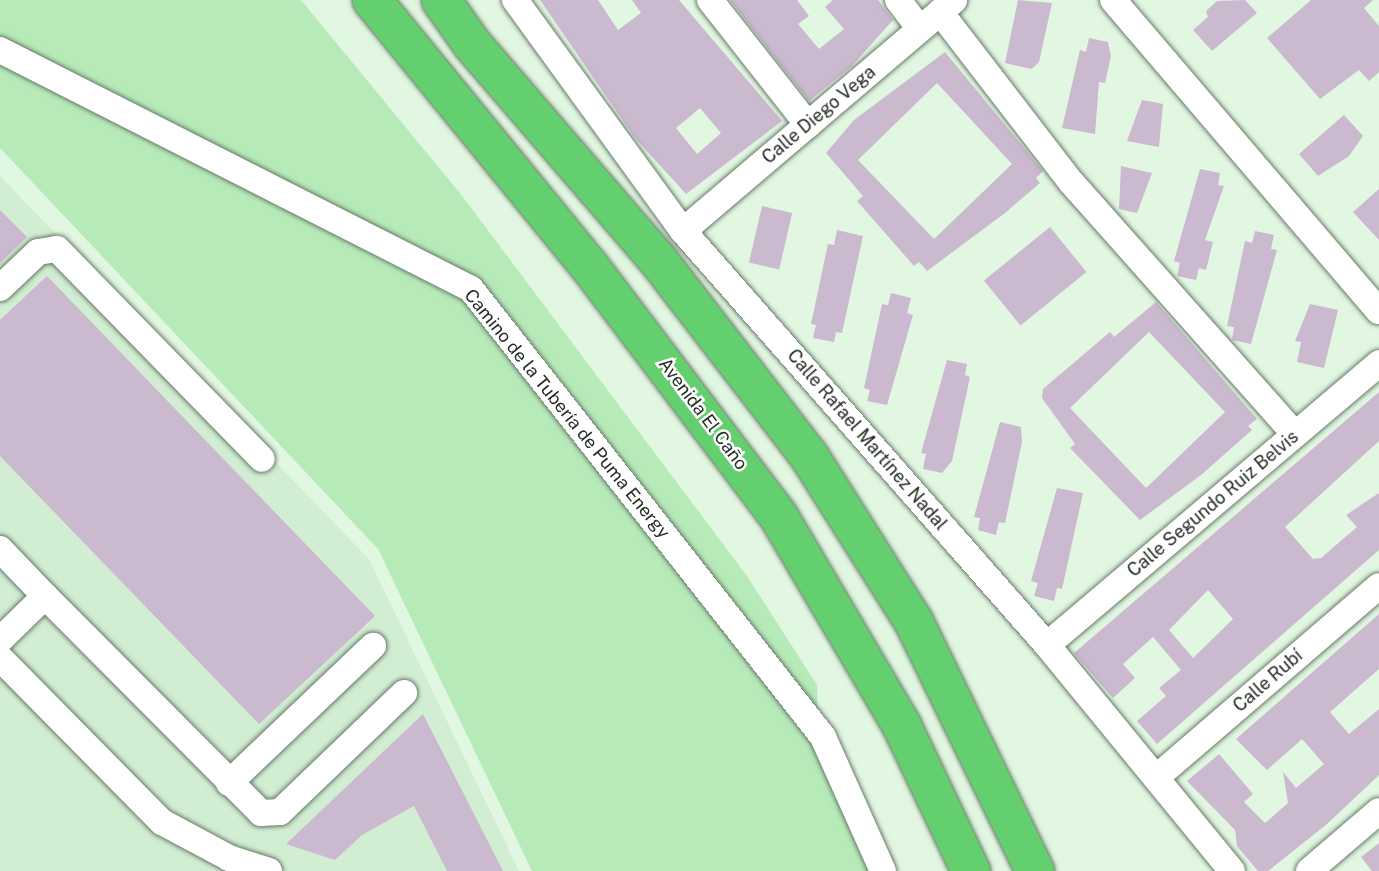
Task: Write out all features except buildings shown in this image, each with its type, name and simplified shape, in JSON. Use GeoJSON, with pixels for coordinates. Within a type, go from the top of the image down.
{"type":"FeatureCollection","features":[{"type":"Feature","properties":{"kind":"highway","name":"Avenida El Caño"},"geometry":{"type":"LineString","coordinates":[[372,0],[697,403],[826,587],[902,726],[971,871]]}},
{"type":"Feature","properties":{"kind":"highway"},"geometry":{"type":"LineString","coordinates":[[441,0],[472,44],[658,260],[809,456],[914,622],[1035,871]]}},
{"type":"Feature","properties":{"kind":"highway"},"geometry":{"type":"LineString","coordinates":[[902,726],[946,871]]}},
{"type":"Feature","properties":{"kind":"street","name":"Calle Rafael Martínez Nadal"},"geometry":{"type":"LineString","coordinates":[[515,0],[682,231],[1047,645],[1158,776],[1232,871]]}},
{"type":"Feature","properties":{"kind":"street"},"geometry":{"type":"LineString","coordinates":[[710,0],[808,125]]}},
{"type":"Feature","properties":{"kind":"street"},"geometry":{"type":"LineString","coordinates":[[898,0],[920,29]]}},
{"type":"Feature","properties":{"kind":"street"},"geometry":{"type":"LineString","coordinates":[[1113,0],[1379,311]]}},
{"type":"Feature","properties":{"kind":"street","name":"Calle Diego Vega"},"geometry":{"type":"LineString","coordinates":[[682,231],[947,6]]}},
{"type":"Feature","properties":{"kind":"street"},"geometry":{"type":"LineString","coordinates":[[947,6],[1071,182],[1295,434]]}},
{"type":"Feature","properties":{"kind":"street","name":"Camino de la Tubería de Puma Energy"},"geometry":{"type":"LineString","coordinates":[[0,50],[471,289],[823,737],[883,871]]}},
{"type":"Feature","properties":{"kind":"street"},"geometry":{"type":"LineString","coordinates":[[0,288],[38,252],[57,249],[262,459]]}},
{"type":"Feature","properties":{"kind":"street","name":"Calle Segundo Ruiz Belvis"},"geometry":{"type":"LineString","coordinates":[[1047,645],[1379,363]]}},
{"type":"Feature","properties":{"kind":"street"},"geometry":{"type":"LineString","coordinates":[[0,549],[261,813],[280,812],[404,693]]}},
{"type":"Feature","properties":{"kind":"street","name":"Calle Rubí"},"geometry":{"type":"LineString","coordinates":[[1158,776],[1379,586]]}},
{"type":"Feature","properties":{"kind":"street"},"geometry":{"type":"LineString","coordinates":[[0,640],[45,596]]}},
{"type":"Feature","properties":{"kind":"street"},"geometry":{"type":"LineString","coordinates":[[229,783],[373,646]]}},
{"type":"Feature","properties":{"kind":"street"},"geometry":{"type":"LineString","coordinates":[[0,658],[162,822],[229,858],[269,871]]}},
{"type":"Feature","properties":{"kind":"street"},"geometry":{"type":"LineString","coordinates":[[1319,868],[1379,811]]}},
{"type":"Feature","properties":{"kind":"shaded area"},"geometry":{"type":"Polygon","coordinates":[[[0,176],[369,559],[519,871],[0,871],[0,176]]]}},
{"type":"Feature","properties":{"kind":"green space"},"geometry":{"type":"Polygon","coordinates":[[[0,0],[301,0],[463,197],[747,576],[817,685],[819,746],[870,871],[532,871],[378,549],[0,148],[0,0]]]}}]}
